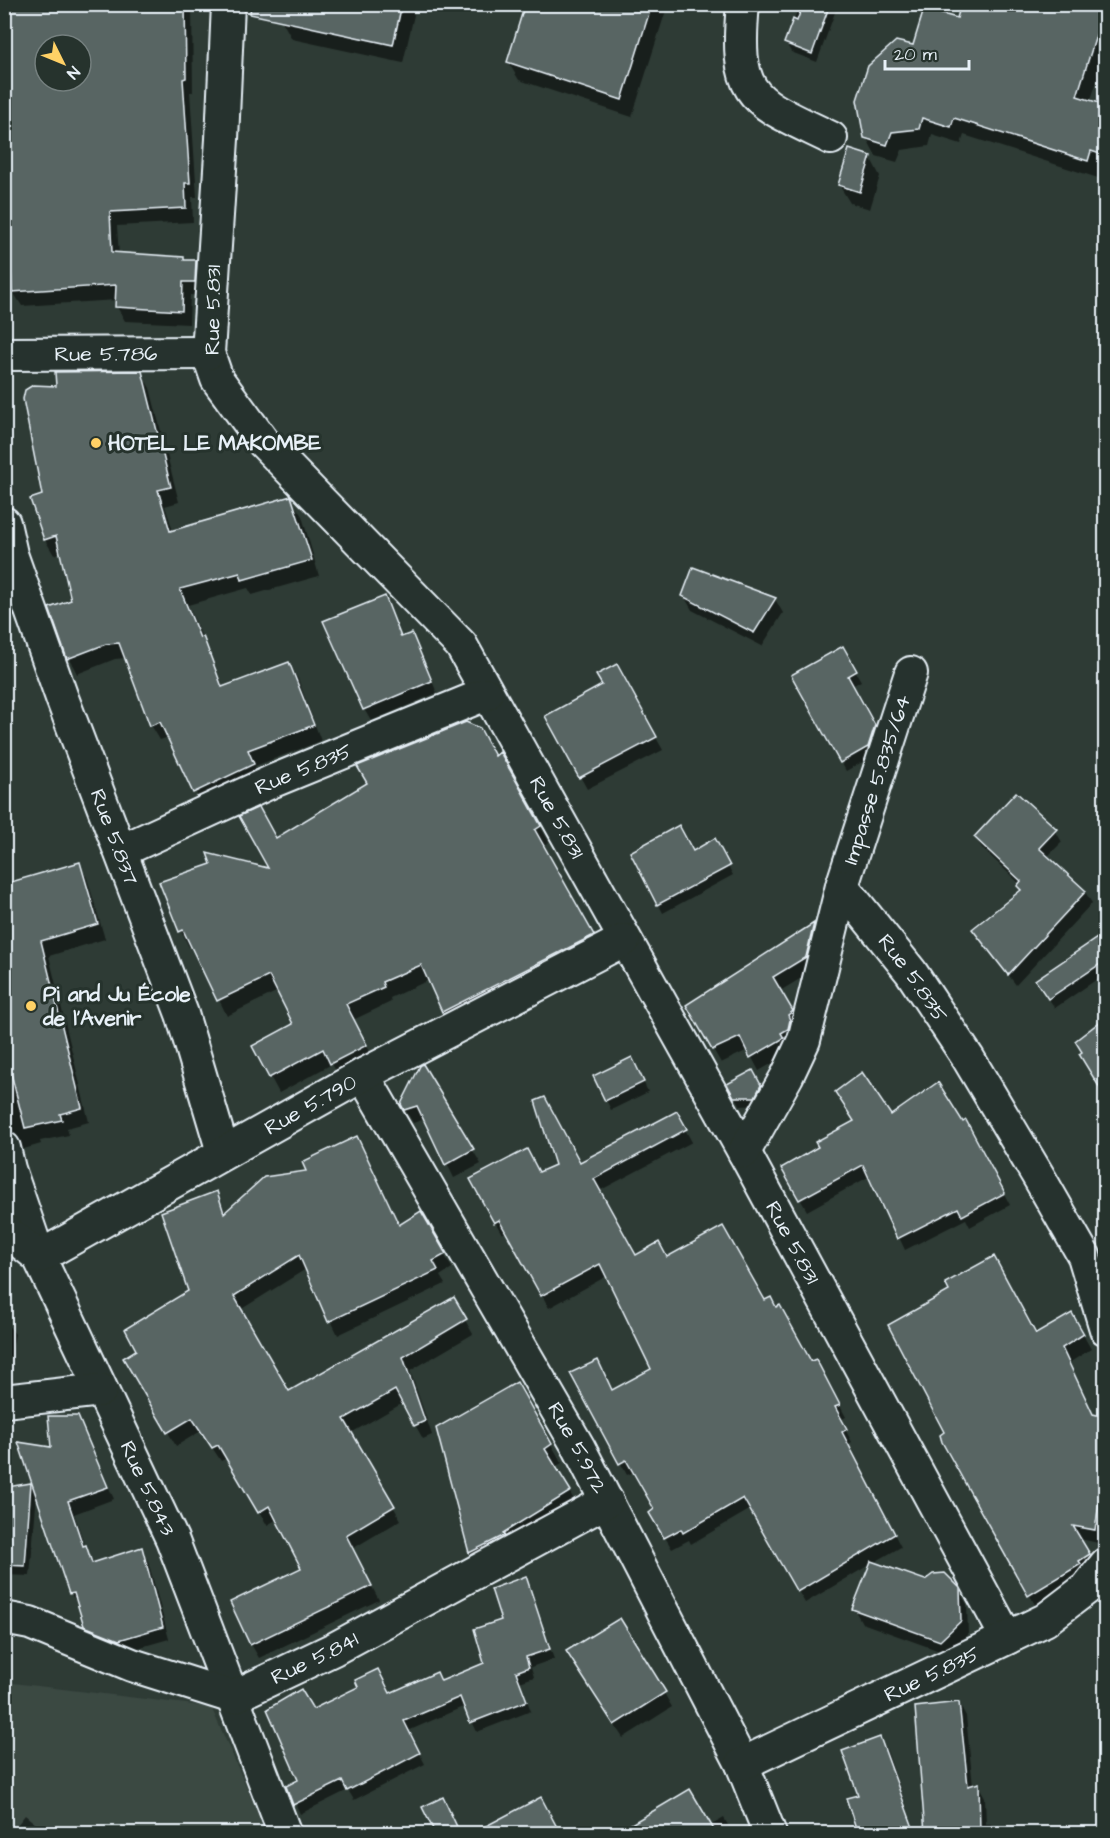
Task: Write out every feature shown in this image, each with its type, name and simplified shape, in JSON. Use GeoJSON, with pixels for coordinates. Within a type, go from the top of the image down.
{"type":"FeatureCollection","features":[{"type":"Feature","properties":{"kind":"street","name":"Rue 5.831"},"geometry":{"type":"LineString","coordinates":[[228,4],[208,353],[217,379],[264,443],[461,645],[486,694],[744,1152],[1007,1638]]}},
{"type":"Feature","properties":{"kind":"street"},"geometry":{"type":"LineString","coordinates":[[743,4],[740,39],[743,72],[750,90],[766,107],[831,138]]}},
{"type":"Feature","properties":{"kind":"street","name":"Rue 5.786"},"geometry":{"type":"LineString","coordinates":[[4,354],[208,353]]}},
{"type":"Feature","properties":{"kind":"street","name":"Rue 5.837"},"geometry":{"type":"LineString","coordinates":[[4,523],[8,559],[182,1014],[223,1152]]}},
{"type":"Feature","properties":{"kind":"street","name":"Impasse 5.835/64"},"geometry":{"type":"LineString","coordinates":[[842,886],[911,673]]}},
{"type":"Feature","properties":{"kind":"street","name":"Rue 5.835"},"geometry":{"type":"LineString","coordinates":[[121,851],[273,781],[486,694]]}},
{"type":"Feature","properties":{"kind":"street"},"geometry":{"type":"LineString","coordinates":[[744,1152],[787,1076],[804,1040],[842,886]]}},
{"type":"Feature","properties":{"kind":"street","name":"Rue 5.835"},"geometry":{"type":"LineString","coordinates":[[842,886],[911,972],[968,1058],[1084,1256],[1106,1329]]}},
{"type":"Feature","properties":{"kind":"street","name":"Rue 5.790"},"geometry":{"type":"LineString","coordinates":[[39,1257],[363,1075],[624,940]]}},
{"type":"Feature","properties":{"kind":"street","name":"Rue 5.972"},"geometry":{"type":"LineString","coordinates":[[363,1075],[579,1448],[742,1764],[770,1833]]}},
{"type":"Feature","properties":{"kind":"street","name":"Rue 5.843"},"geometry":{"type":"LineString","coordinates":[[4,1148],[39,1257],[172,1539],[285,1833]]}},
{"type":"Feature","properties":{"kind":"street"},"geometry":{"type":"LineString","coordinates":[[4,1229],[39,1257]]}},
{"type":"Feature","properties":{"kind":"street"},"geometry":{"type":"LineString","coordinates":[[4,1401],[102,1390]]}},
{"type":"Feature","properties":{"kind":"street","name":"Rue 5.841"},"geometry":{"type":"LineString","coordinates":[[233,1697],[334,1649],[607,1501]]}},
{"type":"Feature","properties":{"kind":"street","name":"Rue 5.835"},"geometry":{"type":"LineString","coordinates":[[742,1764],[1054,1614],[1087,1588],[1106,1564]]}},
{"type":"Feature","properties":{"kind":"street"},"geometry":{"type":"LineString","coordinates":[[4,1618],[30,1623],[132,1665],[233,1697]]}},
{"type":"Feature","properties":{"kind":"shaded area"},"geometry":{"type":"Polygon","coordinates":[[[5,1682],[211,1707],[267,1833],[5,1833],[5,1682]]]}},
{"type":"Feature","properties":{"kind":"building"},"geometry":{"type":"Polygon","coordinates":[[[7,4],[185,4],[186,78],[183,79],[190,183],[185,183],[186,208],[110,212],[112,252],[184,257],[184,260],[196,260],[195,282],[183,282],[182,311],[115,307],[116,285],[12,292],[11,267],[7,267],[5,207],[7,207],[4,149],[7,4]]]}},
{"type":"Feature","properties":{"kind":"building"},"geometry":{"type":"Polygon","coordinates":[[[251,4],[402,4],[393,45],[250,14],[251,4]]]}},
{"type":"Feature","properties":{"kind":"building"},"geometry":{"type":"Polygon","coordinates":[[[525,4],[652,4],[622,100],[507,62],[525,4]]]}},
{"type":"Feature","properties":{"kind":"building"},"geometry":{"type":"Polygon","coordinates":[[[803,4],[830,4],[812,54],[784,43],[793,19],[797,21],[803,4]]]}},
{"type":"Feature","properties":{"kind":"building"},"geometry":{"type":"Polygon","coordinates":[[[961,4],[1106,4],[1077,96],[1106,105],[1106,156],[1091,151],[1088,161],[954,118],[951,127],[922,118],[919,129],[892,132],[887,145],[864,138],[857,100],[868,66],[896,41],[913,45],[924,9],[957,18],[961,4]]]}},
{"type":"Feature","properties":{"kind":"building"},"geometry":{"type":"Polygon","coordinates":[[[849,149],[871,156],[860,192],[838,185],[849,149]]]}},
{"type":"Feature","properties":{"kind":"building"},"geometry":{"type":"Polygon","coordinates":[[[142,371],[171,487],[158,490],[170,531],[291,496],[312,560],[242,580],[240,573],[180,589],[200,638],[203,636],[222,687],[289,662],[314,725],[248,750],[254,764],[193,793],[160,722],[150,726],[119,643],[106,644],[67,659],[49,608],[71,600],[56,536],[44,540],[30,499],[42,495],[23,399],[25,390],[33,385],[56,386],[55,372],[142,371]]]}},
{"type":"Feature","properties":{"kind":"building"},"geometry":{"type":"Polygon","coordinates":[[[693,567],[776,598],[754,633],[682,596],[693,567]]]}},
{"type":"Feature","properties":{"kind":"building"},"geometry":{"type":"Polygon","coordinates":[[[385,596],[401,637],[412,633],[432,681],[363,710],[323,621],[385,596]]]}},
{"type":"Feature","properties":{"kind":"building"},"geometry":{"type":"Polygon","coordinates":[[[843,646],[857,671],[848,676],[875,725],[868,747],[840,763],[791,675],[843,646]]]}},
{"type":"Feature","properties":{"kind":"building"},"geometry":{"type":"Polygon","coordinates":[[[617,664],[657,737],[579,778],[545,716],[602,685],[596,675],[617,664]]]}},
{"type":"Feature","properties":{"kind":"building"},"geometry":{"type":"Polygon","coordinates":[[[466,722],[480,728],[495,756],[500,752],[541,826],[535,830],[594,935],[442,1012],[421,965],[382,982],[384,987],[346,1004],[367,1045],[330,1064],[323,1049],[269,1078],[252,1046],[293,1024],[269,976],[217,1001],[183,930],[179,932],[159,882],[211,864],[207,853],[268,868],[239,816],[259,807],[276,838],[367,783],[357,766],[466,722]]]}},
{"type":"Feature","properties":{"kind":"building"},"geometry":{"type":"Polygon","coordinates":[[[1016,792],[1057,829],[1039,848],[1086,891],[1008,975],[972,929],[1021,890],[1017,886],[1021,881],[974,837],[1016,792]]]}},
{"type":"Feature","properties":{"kind":"building"},"geometry":{"type":"Polygon","coordinates":[[[679,825],[693,851],[715,838],[730,866],[657,905],[630,852],[679,825]]]}},
{"type":"Feature","properties":{"kind":"building"},"geometry":{"type":"Polygon","coordinates":[[[80,862],[98,924],[41,941],[82,1108],[60,1114],[62,1120],[25,1128],[4,1046],[4,884],[80,862]]]}},
{"type":"Feature","properties":{"kind":"building"},"geometry":{"type":"Polygon","coordinates":[[[814,923],[806,957],[773,977],[793,1011],[788,1015],[790,1020],[788,1029],[781,1033],[784,1038],[750,1058],[740,1037],[712,1050],[686,1005],[814,923]]]}},
{"type":"Feature","properties":{"kind":"building"},"geometry":{"type":"Polygon","coordinates":[[[1106,932],[1106,960],[1048,999],[1035,980],[1106,932]]]}},
{"type":"Feature","properties":{"kind":"building"},"geometry":{"type":"Polygon","coordinates":[[[1106,1017],[1106,1098],[1079,1054],[1082,1052],[1075,1041],[1106,1017]]]}},
{"type":"Feature","properties":{"kind":"building"},"geometry":{"type":"Polygon","coordinates":[[[632,1057],[644,1082],[605,1101],[593,1076],[632,1057]]]}},
{"type":"Feature","properties":{"kind":"building"},"geometry":{"type":"Polygon","coordinates":[[[423,1064],[474,1149],[445,1165],[417,1106],[404,1110],[401,1104],[423,1064]]]}},
{"type":"Feature","properties":{"kind":"building"},"geometry":{"type":"Polygon","coordinates":[[[753,1070],[761,1085],[755,1097],[734,1097],[727,1084],[753,1070]]]}},
{"type":"Feature","properties":{"kind":"building"},"geometry":{"type":"Polygon","coordinates":[[[862,1072],[891,1115],[938,1082],[963,1122],[966,1120],[1005,1193],[962,1216],[958,1208],[897,1239],[863,1165],[799,1200],[781,1168],[818,1147],[815,1142],[854,1121],[835,1092],[862,1072]]]}},
{"type":"Feature","properties":{"kind":"building"},"geometry":{"type":"Polygon","coordinates":[[[545,1097],[580,1162],[677,1111],[687,1129],[594,1179],[636,1255],[659,1242],[667,1257],[723,1226],[765,1300],[771,1297],[776,1307],[780,1305],[811,1361],[816,1359],[840,1405],[835,1407],[847,1429],[842,1432],[895,1534],[797,1592],[743,1498],[683,1533],[681,1529],[664,1538],[649,1513],[654,1509],[626,1460],[619,1464],[570,1373],[598,1360],[612,1390],[651,1369],[600,1264],[541,1296],[499,1220],[494,1223],[470,1179],[527,1149],[539,1172],[555,1165],[535,1101],[545,1097]]]}},
{"type":"Feature","properties":{"kind":"building"},"geometry":{"type":"Polygon","coordinates":[[[357,1136],[399,1225],[421,1211],[446,1254],[433,1261],[438,1270],[328,1322],[299,1255],[234,1296],[289,1391],[454,1297],[467,1319],[403,1357],[425,1421],[414,1426],[395,1390],[344,1419],[395,1506],[346,1535],[372,1586],[250,1645],[230,1602],[301,1568],[269,1506],[258,1513],[218,1445],[212,1448],[192,1418],[167,1433],[123,1358],[136,1350],[125,1329],[188,1291],[161,1212],[217,1191],[224,1213],[264,1177],[306,1171],[302,1162],[357,1136]]]}},
{"type":"Feature","properties":{"kind":"building"},"geometry":{"type":"Polygon","coordinates":[[[994,1256],[1036,1334],[1072,1313],[1084,1334],[1062,1348],[1093,1414],[1106,1417],[1106,1456],[1095,1530],[1073,1526],[1090,1554],[1079,1561],[1081,1564],[1028,1596],[942,1442],[940,1435],[944,1432],[888,1325],[949,1291],[945,1283],[994,1256]]]}},
{"type":"Feature","properties":{"kind":"building"},"geometry":{"type":"Polygon","coordinates":[[[517,1382],[552,1444],[545,1449],[571,1491],[503,1533],[505,1535],[469,1553],[436,1428],[517,1382]]]}},
{"type":"Feature","properties":{"kind":"building"},"geometry":{"type":"Polygon","coordinates":[[[48,1416],[78,1416],[108,1487],[68,1501],[83,1546],[86,1545],[92,1563],[142,1547],[163,1627],[119,1640],[84,1626],[74,1593],[69,1594],[18,1442],[51,1447],[48,1416]]]}},
{"type":"Feature","properties":{"kind":"building"},"geometry":{"type":"Polygon","coordinates":[[[31,1483],[25,1566],[4,1565],[4,1501],[9,1500],[7,1487],[31,1483]]]}},
{"type":"Feature","properties":{"kind":"building"},"geometry":{"type":"Polygon","coordinates":[[[871,1561],[925,1580],[933,1574],[945,1573],[960,1588],[961,1621],[940,1641],[852,1609],[871,1561]]]}},
{"type":"Feature","properties":{"kind":"building"},"geometry":{"type":"Polygon","coordinates":[[[526,1576],[550,1649],[526,1657],[529,1667],[516,1672],[527,1701],[470,1723],[460,1697],[404,1721],[420,1753],[347,1791],[342,1781],[293,1805],[286,1786],[298,1780],[267,1709],[301,1689],[313,1709],[358,1687],[355,1680],[378,1669],[390,1693],[437,1672],[441,1681],[484,1663],[474,1629],[501,1620],[491,1589],[526,1576]]]}},
{"type":"Feature","properties":{"kind":"building"},"geometry":{"type":"Polygon","coordinates":[[[620,1618],[666,1692],[614,1725],[566,1651],[620,1618]]]}},
{"type":"Feature","properties":{"kind":"building"},"geometry":{"type":"Polygon","coordinates":[[[959,1702],[968,1786],[979,1783],[980,1833],[925,1833],[915,1707],[959,1702]]]}},
{"type":"Feature","properties":{"kind":"building"},"geometry":{"type":"Polygon","coordinates":[[[880,1737],[915,1833],[858,1833],[855,1825],[846,1798],[858,1795],[842,1751],[880,1737]]]}},
{"type":"Feature","properties":{"kind":"building"},"geometry":{"type":"Polygon","coordinates":[[[690,1789],[716,1833],[616,1833],[690,1789]]]}},
{"type":"Feature","properties":{"kind":"building"},"geometry":{"type":"Polygon","coordinates":[[[443,1797],[460,1833],[435,1833],[422,1807],[443,1797]]]}},
{"type":"Feature","properties":{"kind":"building"},"geometry":{"type":"Polygon","coordinates":[[[541,1797],[560,1833],[473,1833],[541,1797]]]}},
{"type":"Feature","properties":{"kind":"place","name":"HOTEL LE MAKOMBE"},"geometry":{"type":"Point","coordinates":[96,443]}},
{"type":"Feature","properties":{"kind":"place","name":"Pi and Ju École de l'Avenir"},"geometry":{"type":"Point","coordinates":[31,1006]}}]}
